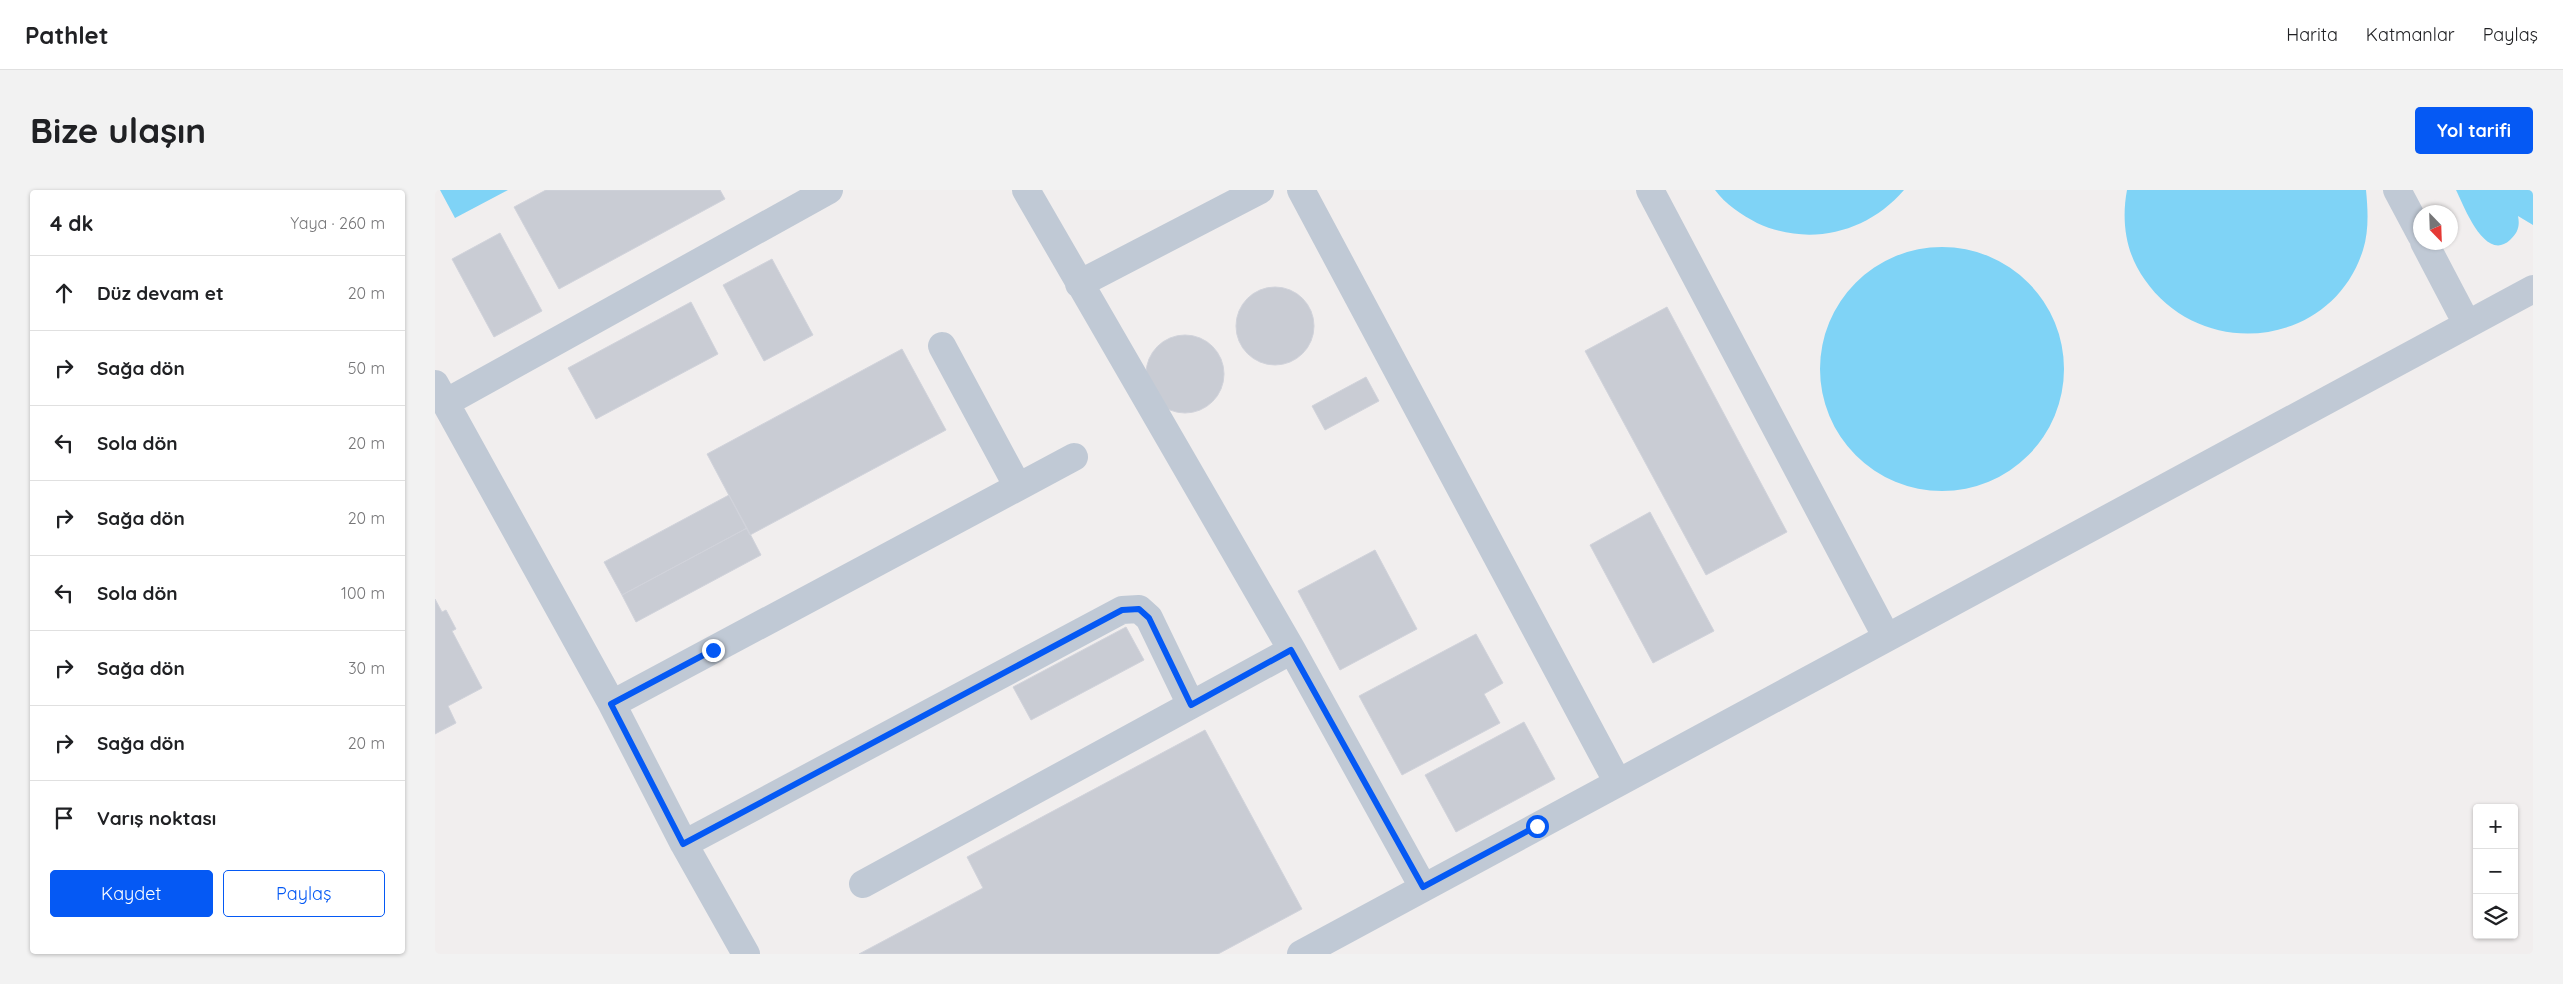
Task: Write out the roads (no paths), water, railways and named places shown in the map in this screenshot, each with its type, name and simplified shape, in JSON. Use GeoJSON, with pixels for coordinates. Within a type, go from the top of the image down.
{"type":"FeatureCollection","features":[{"type":"Feature","properties":{"kind":"street"},"geometry":{"type":"LineString","coordinates":[[746,954],[683,844],[611,704],[440,394],[829,190]]}},
{"type":"Feature","properties":{"kind":"street"},"geometry":{"type":"LineString","coordinates":[[1026,190],[1291,650],[1423,887]]}},
{"type":"Feature","properties":{"kind":"street"},"geometry":{"type":"LineString","coordinates":[[1079,284],[1260,190]]}},
{"type":"Feature","properties":{"kind":"street"},"geometry":{"type":"LineString","coordinates":[[1301,190],[1618,783]]}},
{"type":"Feature","properties":{"kind":"street"},"geometry":{"type":"LineString","coordinates":[[1650,190],[1886,636]]}},
{"type":"Feature","properties":{"kind":"street"},"geometry":{"type":"LineString","coordinates":[[2397,190],[2413,220]]}},
{"type":"Feature","properties":{"kind":"street"},"geometry":{"type":"LineString","coordinates":[[2428,250],[2467,324]]}},
{"type":"Feature","properties":{"kind":"street"},"geometry":{"type":"LineString","coordinates":[[1301,954],[1886,636],[2533,288]]}},
{"type":"Feature","properties":{"kind":"street"},"geometry":{"type":"LineString","coordinates":[[941,346],[1018,487]]}},
{"type":"Feature","properties":{"kind":"street"},"geometry":{"type":"LineString","coordinates":[[611,704],[1074,457]]}},
{"type":"Feature","properties":{"kind":"street"},"geometry":{"type":"LineString","coordinates":[[683,844],[1122,610],[1139,609],[1149,618],[1191,705]]}},
{"type":"Feature","properties":{"kind":"street"},"geometry":{"type":"LineString","coordinates":[[863,884],[1291,650]]}},
{"type":"Feature","properties":{"kind":"water"},"geometry":{"type":"Polygon","coordinates":[[[440,190],[508,190],[455,218],[440,190]]]}},
{"type":"Feature","properties":{"kind":"water"},"geometry":{"type":"Polygon","coordinates":[[[1715,190],[1904,190],[1873,217],[1855,226],[1836,232],[1797,234],[1757,223],[1734,209],[1715,190]]]}},
{"type":"Feature","properties":{"kind":"water"},"geometry":{"type":"Polygon","coordinates":[[[2127,190],[2366,190],[2368,220],[2365,243],[2347,283],[2324,308],[2295,324],[2264,332],[2231,332],[2199,324],[2169,306],[2145,280],[2129,249],[2125,226],[2127,190]]]}},
{"type":"Feature","properties":{"kind":"water"},"geometry":{"type":"Polygon","coordinates":[[[2456,190],[2533,190],[2533,225],[2518,216],[2519,223],[2515,235],[2501,245],[2492,244],[2484,239],[2477,230],[2456,190]]]}},
{"type":"Feature","properties":{"kind":"water"},"geometry":{"type":"Polygon","coordinates":[[[1942,247],[1966,249],[1989,256],[2000,261],[2028,283],[2050,311],[2055,322],[2062,345],[2064,369],[2062,393],[2055,416],[2050,427],[2028,455],[2000,477],[1989,482],[1966,489],[1942,491],[1918,489],[1895,482],[1884,477],[1856,455],[1834,427],[1829,416],[1822,393],[1820,369],[1822,345],[1829,322],[1834,311],[1856,283],[1884,261],[1895,256],[1918,249],[1942,247]]]}}]}
